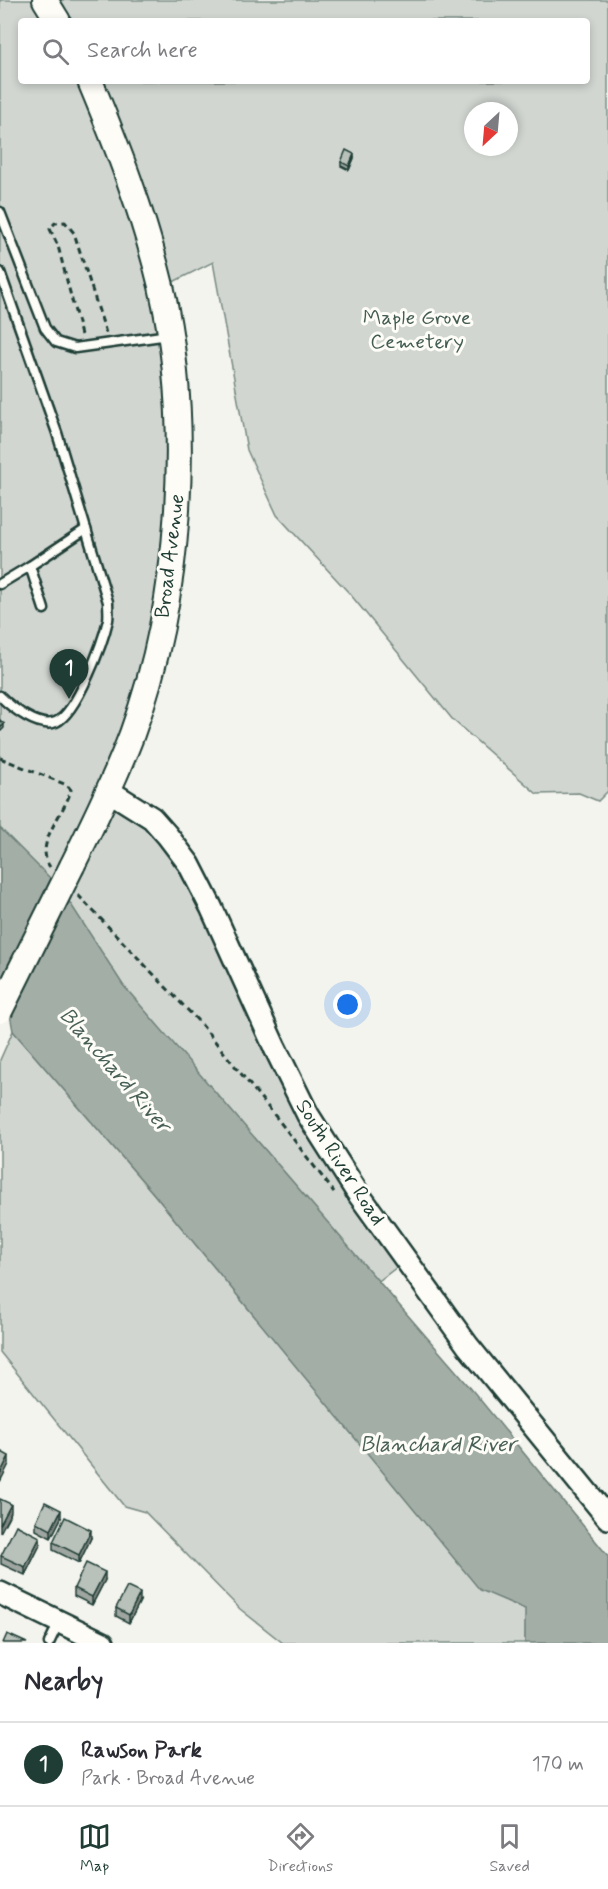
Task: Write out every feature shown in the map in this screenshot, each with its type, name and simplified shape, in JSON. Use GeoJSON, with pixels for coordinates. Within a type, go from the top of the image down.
{"type":"FeatureCollection","features":[{"type":"Feature","properties":{"kind":"main road"},"geometry":{"type":"LineString","coordinates":[[45,0],[56,18]]}},
{"type":"Feature","properties":{"kind":"main road","name":"Broad Avenue"},"geometry":{"type":"LineString","coordinates":[[0,1011],[109,791],[132,733],[146,688],[163,618],[177,513],[178,453],[175,382],[161,288],[145,226],[119,150],[91,84]]}},
{"type":"Feature","properties":{"kind":"street","name":"South River Road"},"geometry":{"type":"LineString","coordinates":[[109,791],[152,818],[189,864],[308,1115],[357,1192],[468,1346],[608,1518]]}},
{"type":"Feature","properties":{"kind":"street"},"geometry":{"type":"LineString","coordinates":[[0,1593],[103,1643]]}},
{"type":"Feature","properties":{"kind":"lane"},"geometry":{"type":"LineString","coordinates":[[0,212],[45,328],[56,342],[75,348],[169,335]]}},
{"type":"Feature","properties":{"kind":"lane"},"geometry":{"type":"LineString","coordinates":[[0,272],[57,433],[108,602],[109,618],[95,660],[73,705],[64,717],[55,722],[40,723],[12,708],[0,696]]}},
{"type":"Feature","properties":{"kind":"lane"},"geometry":{"type":"LineString","coordinates":[[0,584],[86,529]]}},
{"type":"Feature","properties":{"kind":"lane"},"geometry":{"type":"LineString","coordinates":[[30,566],[44,609]]}},
{"type":"Feature","properties":{"kind":"lane"},"geometry":{"type":"LineString","coordinates":[[49,1643],[59,1622]]}},
{"type":"Feature","properties":{"kind":"path"},"geometry":{"type":"LineString","coordinates":[[85,347],[58,246],[50,229],[55,223],[65,222],[74,233],[109,343]]}},
{"type":"Feature","properties":{"kind":"path"},"geometry":{"type":"LineString","coordinates":[[0,758],[67,785],[71,790],[69,799],[47,839],[45,853],[48,865],[66,876],[201,1024],[337,1197]]}},
{"type":"Feature","properties":{"kind":"green space","name":"Maple Grove Cemetery"},"geometry":{"type":"Polygon","coordinates":[[[0,0],[608,0],[608,791],[598,801],[579,793],[537,794],[453,720],[350,594],[277,515],[247,450],[213,262],[161,288],[178,465],[165,607],[109,791],[189,864],[308,1115],[406,1260],[332,1317],[0,935],[0,0]]]}},
{"type":"Feature","properties":{"kind":"green space"},"geometry":{"type":"Polygon","coordinates":[[[13,1031],[153,1193],[480,1589],[526,1609],[525,1643],[283,1643],[240,1609],[145,1512],[124,1506],[0,1352],[0,1060],[13,1031]]]}},
{"type":"Feature","properties":{"kind":"water","name":"Blanchard River"},"geometry":{"type":"Polygon","coordinates":[[[0,828],[61,889],[123,985],[468,1385],[608,1556],[608,1643],[525,1643],[525,1609],[480,1590],[153,1193],[13,1031],[7,998],[0,994],[0,828]]]}},
{"type":"Feature","properties":{"kind":"building"},"geometry":{"type":"Polygon","coordinates":[[[346,150],[354,154],[349,166],[341,162],[346,150]]]}},
{"type":"Feature","properties":{"kind":"building"},"geometry":{"type":"Polygon","coordinates":[[[0,1451],[9,1456],[0,1474],[0,1451]]]}},
{"type":"Feature","properties":{"kind":"building"},"geometry":{"type":"Polygon","coordinates":[[[0,1499],[11,1504],[0,1525],[0,1499]]]}},
{"type":"Feature","properties":{"kind":"building"},"geometry":{"type":"Polygon","coordinates":[[[45,1502],[61,1510],[51,1530],[36,1522],[45,1502]]]}},
{"type":"Feature","properties":{"kind":"building"},"geometry":{"type":"Polygon","coordinates":[[[65,1517],[91,1530],[79,1555],[53,1542],[65,1517]]]}},
{"type":"Feature","properties":{"kind":"building"},"geometry":{"type":"Polygon","coordinates":[[[16,1525],[40,1537],[25,1567],[1,1556],[16,1525]]]}},
{"type":"Feature","properties":{"kind":"building"},"geometry":{"type":"Polygon","coordinates":[[[86,1563],[105,1572],[92,1597],[74,1588],[86,1563]]]}},
{"type":"Feature","properties":{"kind":"building"},"geometry":{"type":"Polygon","coordinates":[[[127,1587],[140,1593],[129,1615],[116,1608],[127,1587]]]}},
{"type":"Feature","properties":{"kind":"building"},"geometry":{"type":"Polygon","coordinates":[[[7,1634],[27,1643],[3,1643],[7,1634]]]}},
{"type":"Feature","properties":{"kind":"place","name":"Rawson Park"},"geometry":{"type":"Point","coordinates":[69,699]}}]}
